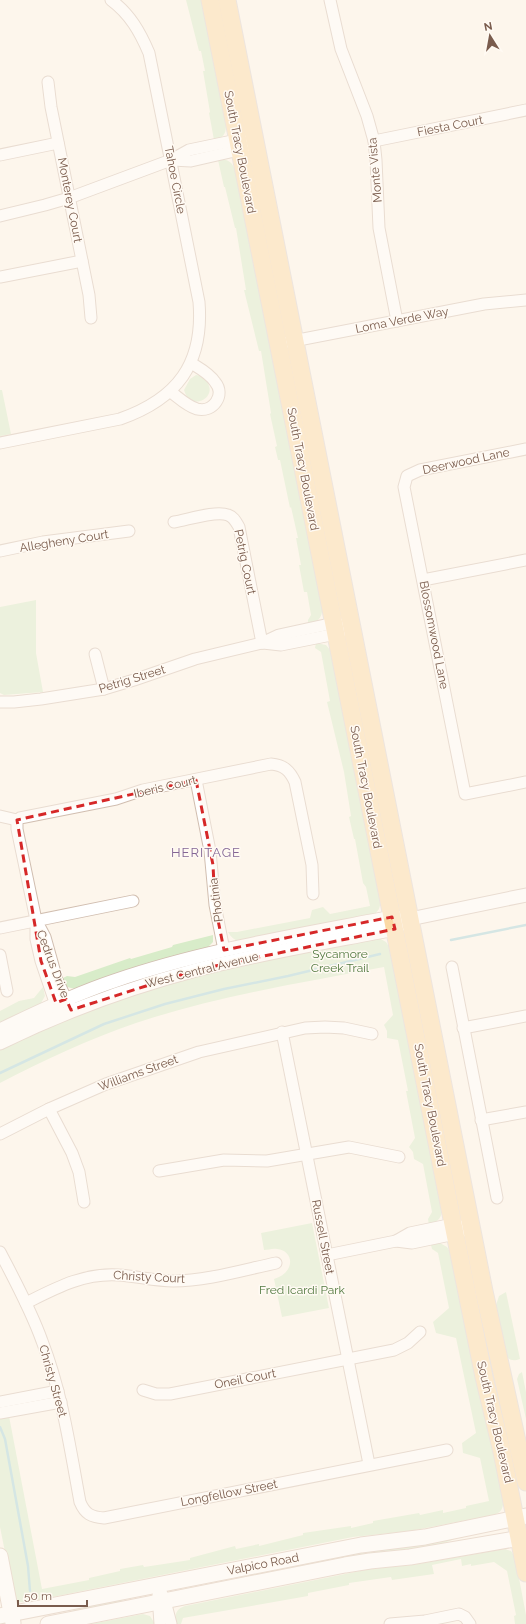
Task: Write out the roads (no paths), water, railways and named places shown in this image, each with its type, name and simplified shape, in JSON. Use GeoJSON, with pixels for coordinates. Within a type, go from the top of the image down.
{"type":"FeatureCollection","features":[{"type":"Feature","properties":{"kind":"main road","name":"South Tracy Boulevard"},"geometry":{"type":"LineString","coordinates":[[210,0],[484,1377],[522,1527],[526,1573]]}},
{"type":"Feature","properties":{"kind":"main road","name":"South Tracy Boulevard"},"geometry":{"type":"LineString","coordinates":[[227,0],[471,1227],[501,1373],[526,1482]]}},
{"type":"Feature","properties":{"kind":"main road","name":"Valpico Road"},"geometry":{"type":"LineString","coordinates":[[48,1624],[345,1565],[437,1552],[466,1538],[522,1527]]}},
{"type":"Feature","properties":{"kind":"main road","name":"Valpico Road"},"geometry":{"type":"LineString","coordinates":[[8,1618],[158,1585],[361,1545],[522,1527]]}},
{"type":"Feature","properties":{"kind":"main road"},"geometry":{"type":"LineString","coordinates":[[0,1556],[8,1618]]}},
{"type":"Feature","properties":{"kind":"street","name":"Monte Vista"},"geometry":{"type":"LineString","coordinates":[[330,0],[341,49],[367,116],[374,141],[379,228],[397,321]]}},
{"type":"Feature","properties":{"kind":"street","name":"Tahoe Circle"},"geometry":{"type":"LineString","coordinates":[[0,443],[120,420],[155,404],[170,392],[190,362],[200,331],[201,319],[199,302],[149,53],[140,33],[118,2]]}},
{"type":"Feature","properties":{"kind":"street","name":"Monterey Court"},"geometry":{"type":"LineString","coordinates":[[48,82],[51,107],[82,261],[91,318]]}},
{"type":"Feature","properties":{"kind":"street","name":"Fiesta Court"},"geometry":{"type":"LineString","coordinates":[[374,141],[526,110]]}},
{"type":"Feature","properties":{"kind":"street"},"geometry":{"type":"LineString","coordinates":[[0,216],[69,198],[171,160],[189,150],[238,145],[255,141]]}},
{"type":"Feature","properties":{"kind":"street"},"geometry":{"type":"LineString","coordinates":[[0,155],[58,143]]}},
{"type":"Feature","properties":{"kind":"street"},"geometry":{"type":"LineString","coordinates":[[0,277],[82,261]]}},
{"type":"Feature","properties":{"kind":"street","name":"Loma Verde Way"},"geometry":{"type":"LineString","coordinates":[[278,344],[484,304],[526,300]]}},
{"type":"Feature","properties":{"kind":"street"},"geometry":{"type":"LineString","coordinates":[[170,392],[195,408],[202,410],[209,409],[216,403],[219,396],[219,389],[216,382],[204,371],[190,362]]}},
{"type":"Feature","properties":{"kind":"street","name":"Deerwood Lane"},"geometry":{"type":"LineString","coordinates":[[407,476],[420,470],[526,449]]}},
{"type":"Feature","properties":{"kind":"street","name":"Blossomwood Lane"},"geometry":{"type":"LineString","coordinates":[[407,476],[404,487],[465,794],[526,782]]}},
{"type":"Feature","properties":{"kind":"street","name":"Petrig Court"},"geometry":{"type":"LineString","coordinates":[[174,522],[217,513],[228,514],[235,520],[239,527],[262,643]]}},
{"type":"Feature","properties":{"kind":"street","name":"Allegheny Court"},"geometry":{"type":"LineString","coordinates":[[0,551],[43,542],[129,531]]}},
{"type":"Feature","properties":{"kind":"street"},"geometry":{"type":"LineString","coordinates":[[423,580],[526,560]]}},
{"type":"Feature","properties":{"kind":"street","name":"Petrig Street"},"geometry":{"type":"LineString","coordinates":[[0,702],[41,700],[104,689],[195,659],[262,643],[279,634],[335,629],[351,625]]}},
{"type":"Feature","properties":{"kind":"street"},"geometry":{"type":"LineString","coordinates":[[95,654],[104,689]]}},
{"type":"Feature","properties":{"kind":"street","name":"Iberis Court"},"geometry":{"type":"LineString","coordinates":[[17,820],[26,816],[116,799],[143,790],[271,764],[278,764],[291,773],[295,782],[312,865],[313,894]]}},
{"type":"Feature","properties":{"kind":"street","name":"Photinia"},"geometry":{"type":"LineString","coordinates":[[196,780],[210,851],[215,905],[224,950]]}},
{"type":"Feature","properties":{"kind":"street"},"geometry":{"type":"LineString","coordinates":[[0,816],[17,820],[17,829],[36,920]]}},
{"type":"Feature","properties":{"kind":"street","name":"West Central Avenue"},"geometry":{"type":"LineString","coordinates":[[0,1043],[63,1007],[196,970],[410,918],[526,895]]}},
{"type":"Feature","properties":{"kind":"street"},"geometry":{"type":"LineString","coordinates":[[0,928],[133,901]]}},
{"type":"Feature","properties":{"kind":"street","name":"Cedrus Drive"},"geometry":{"type":"LineString","coordinates":[[36,920],[45,937],[63,1007]]}},
{"type":"Feature","properties":{"kind":"street","name":"West Central Avenue"},"geometry":{"type":"LineString","coordinates":[[0,1030],[63,1007],[135,974],[182,960],[224,950],[393,923]]}},
{"type":"Feature","properties":{"kind":"street"},"geometry":{"type":"LineString","coordinates":[[0,955],[7,991]]}},
{"type":"Feature","properties":{"kind":"street"},"geometry":{"type":"LineString","coordinates":[[452,967],[496,1198]]}},
{"type":"Feature","properties":{"kind":"street"},"geometry":{"type":"LineString","coordinates":[[463,1028],[526,1016]]}},
{"type":"Feature","properties":{"kind":"street","name":"Williams Street"},"geometry":{"type":"LineString","coordinates":[[0,1134],[49,1109],[106,1084],[166,1062],[199,1052],[282,1032],[324,1027],[344,1028],[372,1034]]}},
{"type":"Feature","properties":{"kind":"street","name":"Russell Street"},"geometry":{"type":"LineString","coordinates":[[282,1032],[369,1464]]}},
{"type":"Feature","properties":{"kind":"street"},"geometry":{"type":"LineString","coordinates":[[49,1109],[72,1153],[79,1172],[84,1202]]}},
{"type":"Feature","properties":{"kind":"street"},"geometry":{"type":"LineString","coordinates":[[481,1120],[526,1112]]}},
{"type":"Feature","properties":{"kind":"street"},"geometry":{"type":"LineString","coordinates":[[159,1171],[224,1160],[267,1161],[349,1147],[399,1157]]}},
{"type":"Feature","properties":{"kind":"street"},"geometry":{"type":"LineString","coordinates":[[327,1255],[396,1241],[410,1233],[471,1227]]}},
{"type":"Feature","properties":{"kind":"street","name":"Christy Street"},"geometry":{"type":"LineString","coordinates":[[0,1252],[26,1303],[42,1340],[61,1402],[80,1502],[83,1510],[89,1515]]}},
{"type":"Feature","properties":{"kind":"street","name":"Christy Court"},"geometry":{"type":"LineString","coordinates":[[26,1303],[67,1282],[95,1275],[118,1275],[173,1281],[196,1279],[276,1263]]}},
{"type":"Feature","properties":{"kind":"street","name":"Oneil Court"},"geometry":{"type":"LineString","coordinates":[[143,1390],[156,1394],[170,1394],[394,1350],[408,1343],[420,1332]]}},
{"type":"Feature","properties":{"kind":"street"},"geometry":{"type":"LineString","coordinates":[[0,1402],[58,1391]]}},
{"type":"Feature","properties":{"kind":"street"},"geometry":{"type":"LineString","coordinates":[[0,1413],[61,1402]]}},
{"type":"Feature","properties":{"kind":"street","name":"Longfellow Street"},"geometry":{"type":"LineString","coordinates":[[89,1515],[104,1518],[369,1464],[447,1450]]}},
{"type":"Feature","properties":{"kind":"street"},"geometry":{"type":"LineString","coordinates":[[158,1585],[162,1602],[171,1624]]}},
{"type":"Feature","properties":{"kind":"street"},"geometry":{"type":"LineString","coordinates":[[160,1624],[162,1602]]}},
{"type":"Feature","properties":{"kind":"street"},"geometry":{"type":"LineString","coordinates":[[390,1624],[425,1621],[455,1614],[468,1620]]}},
{"type":"Feature","properties":{"kind":"waterway"},"geometry":{"type":"LineString","coordinates":[[451,940],[526,925]]}},
{"type":"Feature","properties":{"kind":"waterway"},"geometry":{"type":"LineString","coordinates":[[0,1073],[104,1024],[165,1004],[224,989],[288,976],[380,954]]}},
{"type":"Feature","properties":{"kind":"waterway"},"geometry":{"type":"LineString","coordinates":[[0,1427],[5,1439],[28,1566],[30,1591]]}},
{"type":"Feature","properties":{"kind":"district","name":"HERITAGE"},"geometry":{"type":"Point","coordinates":[206,852]}},
{"type":"Feature","properties":{"kind":"park label","name":"Sycamore Creek Trail"},"geometry":{"type":"Point","coordinates":[340,961]}},
{"type":"Feature","properties":{"kind":"park label","name":"Fred Icardi Park"},"geometry":{"type":"Point","coordinates":[302,1290]}}]}
